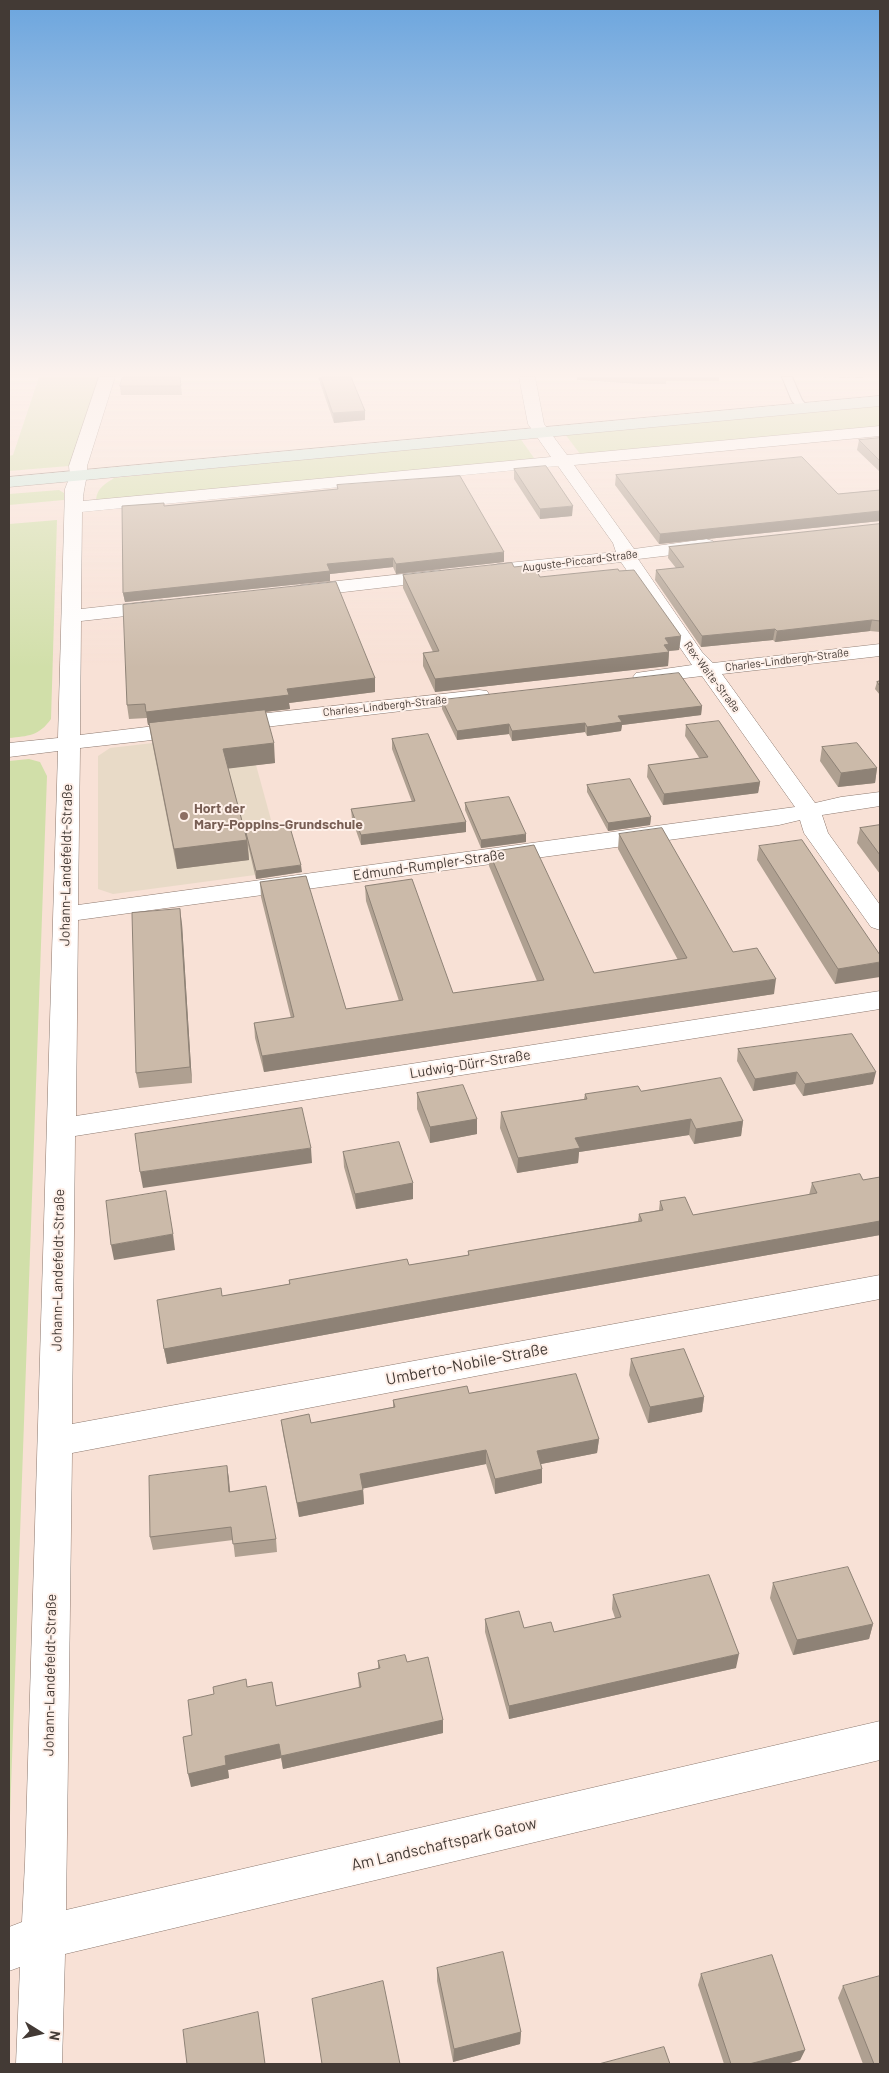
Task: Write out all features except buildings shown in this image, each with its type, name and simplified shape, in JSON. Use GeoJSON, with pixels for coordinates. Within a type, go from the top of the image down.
{"type":"FeatureCollection","features":[{"type":"Feature","properties":{"kind":"main road"},"geometry":{"type":"LineString","coordinates":[[9,482],[103,474]]}},
{"type":"Feature","properties":{"kind":"street"},"geometry":{"type":"LineString","coordinates":[[74,507],[427,474]]}},
{"type":"Feature","properties":{"kind":"street","name":"Rex-Waite-Straße"},"geometry":{"type":"LineString","coordinates":[[571,474],[622,543],[631,564],[695,656],[708,670],[809,811],[816,833],[880,922]]}},
{"type":"Feature","properties":{"kind":"street","name":"Johann-Landefeldt-Straße"},"geometry":{"type":"LineString","coordinates":[[39,2064],[26,1943],[55,1442],[74,489],[79,476]]}},
{"type":"Feature","properties":{"kind":"street","name":"Auguste-Piccard-Straße"},"geometry":{"type":"LineString","coordinates":[[286,592],[627,556],[659,550],[726,543]]}},
{"type":"Feature","properties":{"kind":"street"},"geometry":{"type":"LineString","coordinates":[[71,616],[179,604]]}},
{"type":"Feature","properties":{"kind":"street","name":"Charles-Lindbergh-Straße"},"geometry":{"type":"LineString","coordinates":[[620,680],[880,650]]}},
{"type":"Feature","properties":{"kind":"street","name":"Charles-Lindbergh-Straße"},"geometry":{"type":"LineString","coordinates":[[9,750],[502,693]]}},
{"type":"Feature","properties":{"kind":"street","name":"Edmund-Rumpler-Straße"},"geometry":{"type":"LineString","coordinates":[[65,914],[779,818],[880,799]]}},
{"type":"Feature","properties":{"kind":"street","name":"Ludwig-Dürr-Straße"},"geometry":{"type":"LineString","coordinates":[[61,1128],[880,1000]]}},
{"type":"Feature","properties":{"kind":"street","name":"Umberto-Nobile-Straße"},"geometry":{"type":"LineString","coordinates":[[55,1442],[880,1287]]}},
{"type":"Feature","properties":{"kind":"street","name":"Am Landschaftspark Gatow"},"geometry":{"type":"LineString","coordinates":[[26,1943],[880,1741]]}},
{"type":"Feature","properties":{"kind":"shaded area","name":"Hort der Mary-Poppins-Grundschule"},"geometry":{"type":"Polygon","coordinates":[[[247,732],[285,871],[113,894],[98,889],[98,756],[110,748],[247,732]]]}},
{"type":"Feature","properties":{"kind":"green space"},"geometry":{"type":"Polygon","coordinates":[[[157,474],[380,474],[96,500],[100,489],[114,478],[157,474]]]}},
{"type":"Feature","properties":{"kind":"green space"},"geometry":{"type":"Polygon","coordinates":[[[59,490],[64,493],[64,500],[9,505],[9,494],[59,490]]]}},
{"type":"Feature","properties":{"kind":"green space"},"geometry":{"type":"Polygon","coordinates":[[[57,520],[51,719],[47,725],[33,734],[9,738],[9,524],[57,520]]]}},
{"type":"Feature","properties":{"kind":"green space"},"geometry":{"type":"Polygon","coordinates":[[[29,759],[40,762],[47,776],[9,1843],[9,761],[29,759]]]}},
{"type":"Feature","properties":{"kind":"place","name":"Hort der Mary-Poppins-Grundschule"},"geometry":{"type":"Point","coordinates":[184,816]}}]}
